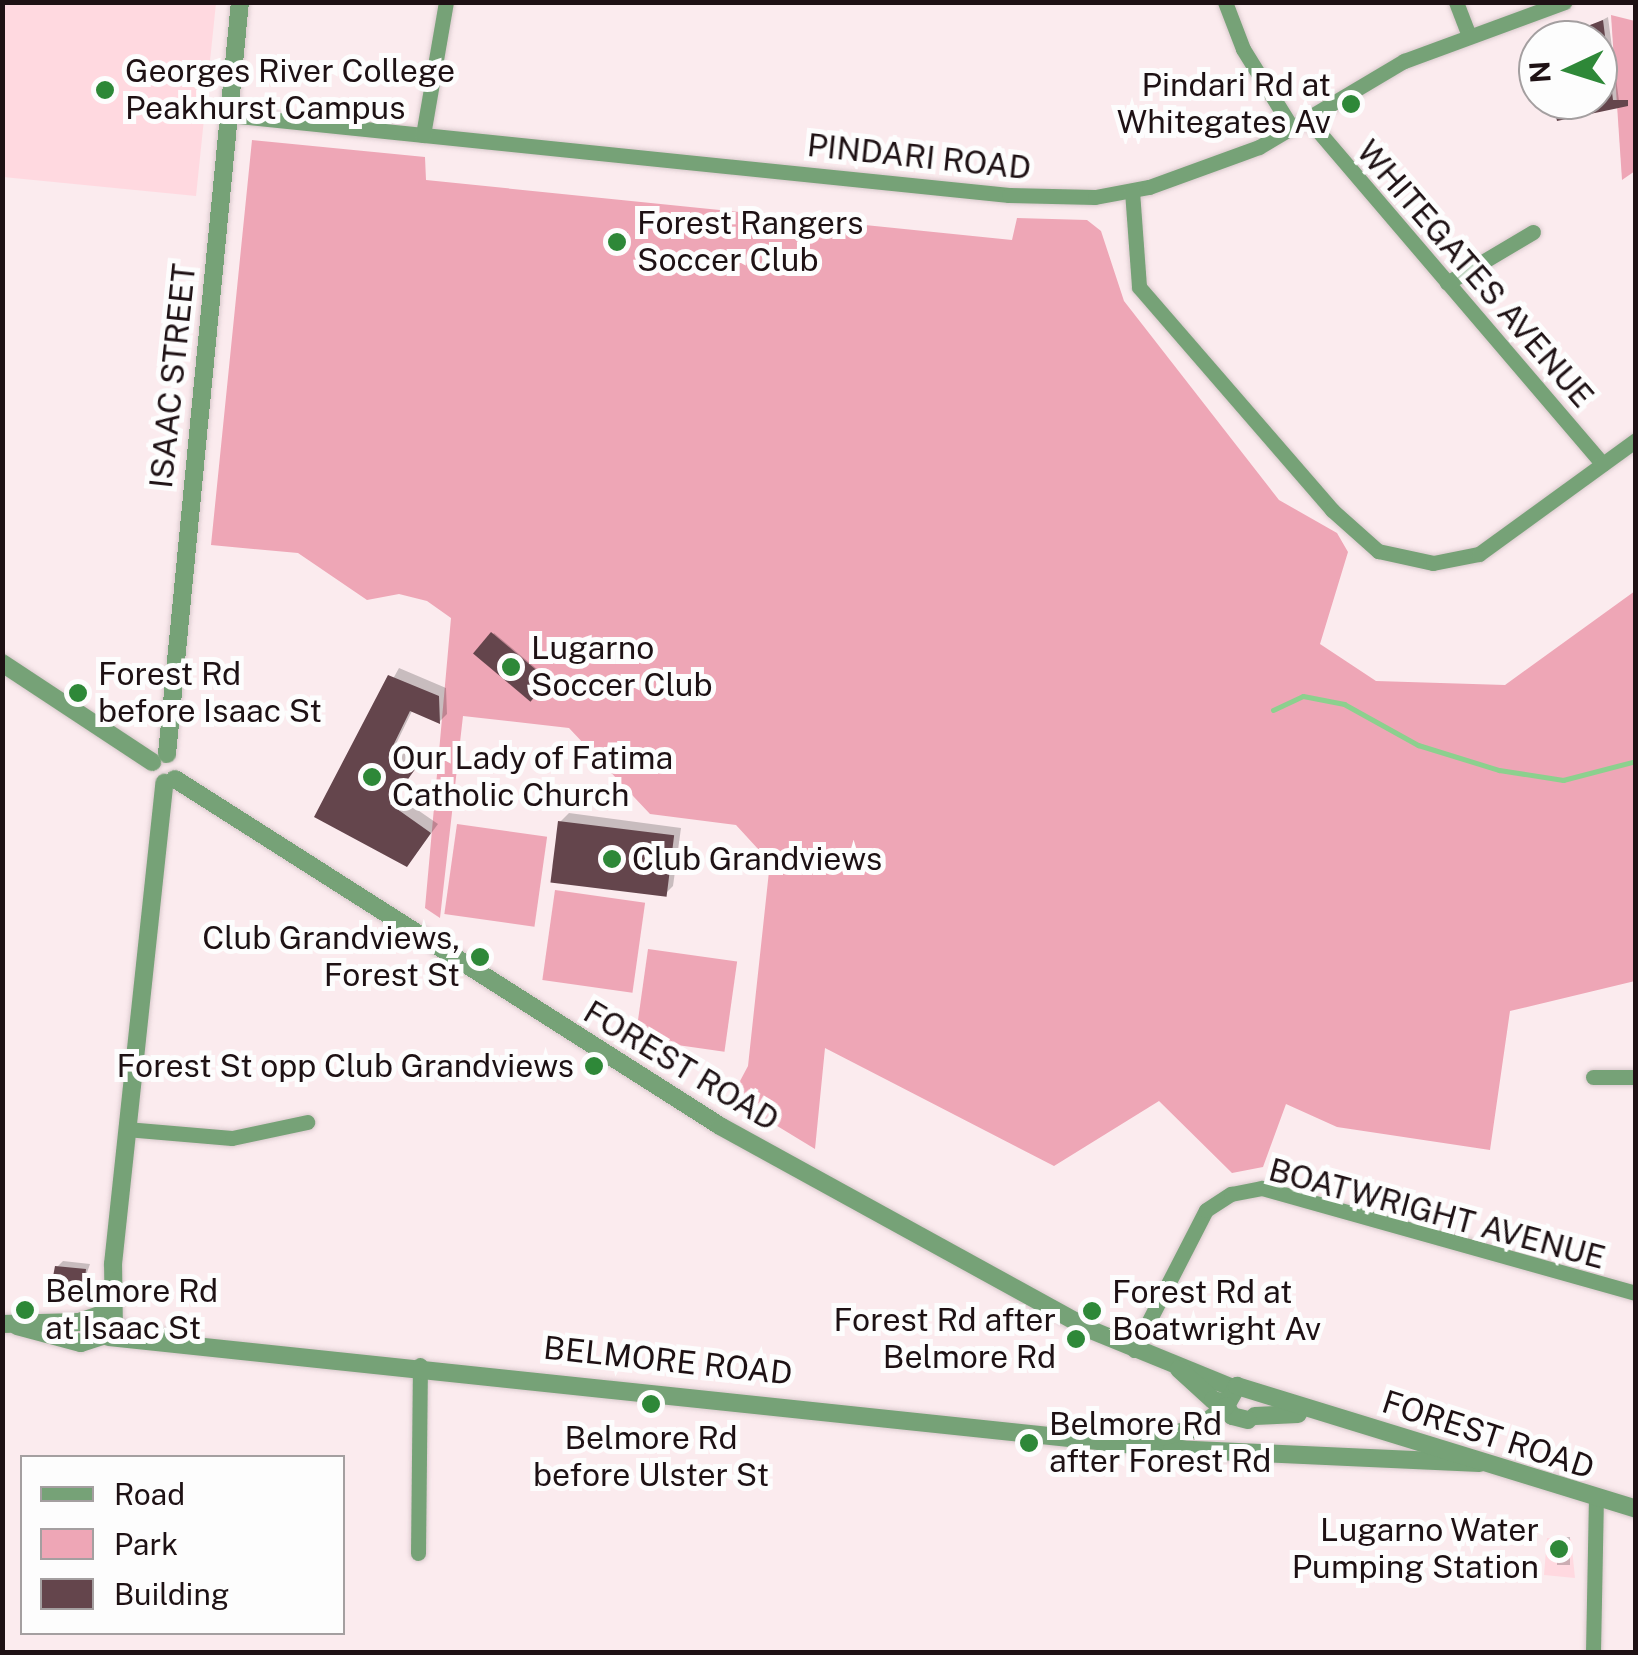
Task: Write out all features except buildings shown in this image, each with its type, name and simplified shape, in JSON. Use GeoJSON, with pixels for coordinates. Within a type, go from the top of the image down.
{"type":"FeatureCollection","features":[{"type":"Feature","properties":{"kind":"street","name":"ISAAC STREET"},"geometry":{"type":"LineString","coordinates":[[160,758],[240,2]]}},
{"type":"Feature","properties":{"kind":"street"},"geometry":{"type":"LineString","coordinates":[[423,135],[446,2]]}},
{"type":"Feature","properties":{"kind":"street"},"geometry":{"type":"LineString","coordinates":[[1225,2],[1243,49],[1292,128]]}},
{"type":"Feature","properties":{"kind":"street"},"geometry":{"type":"LineString","coordinates":[[1456,2],[1468,33]]}},
{"type":"Feature","properties":{"kind":"street","name":"PINDARI ROAD"},"geometry":{"type":"LineString","coordinates":[[230,115],[1042,197],[1132,191],[1247,152],[1387,70],[1468,33],[1564,2]]}},
{"type":"Feature","properties":{"kind":"street","name":"WHITEGATES AVENUE"},"geometry":{"type":"LineString","coordinates":[[1307,118],[1602,464]]}},
{"type":"Feature","properties":{"kind":"street"},"geometry":{"type":"LineString","coordinates":[[1132,191],[1139,287],[1332,510],[1378,551],[1432,563],[1480,554],[1636,440]]}},
{"type":"Feature","properties":{"kind":"street"},"geometry":{"type":"LineString","coordinates":[[1447,283],[1533,232]]}},
{"type":"Feature","properties":{"kind":"street"},"geometry":{"type":"LineString","coordinates":[[2,664],[160,758],[178,762],[169,781],[104,1327]]}},
{"type":"Feature","properties":{"kind":"street","name":"FOREST ROAD"},"geometry":{"type":"LineString","coordinates":[[169,781],[625,1070],[1134,1350],[1178,1368],[1228,1399],[1248,1386],[1259,1395],[1596,1501],[1636,1510]]}},
{"type":"Feature","properties":{"kind":"street"},"geometry":{"type":"LineString","coordinates":[[1593,1077],[1636,1077]]}},
{"type":"Feature","properties":{"kind":"street"},"geometry":{"type":"LineString","coordinates":[[126,1129],[232,1138],[307,1122]]}},
{"type":"Feature","properties":{"kind":"street","name":"BOATWRIGHT AVENUE"},"geometry":{"type":"LineString","coordinates":[[1134,1350],[1206,1210],[1232,1194],[1262,1188],[1636,1293]]}},
{"type":"Feature","properties":{"kind":"street","name":"BELMORE ROAD"},"geometry":{"type":"LineString","coordinates":[[10,1325],[104,1327],[189,1344],[1141,1441],[1184,1450],[1233,1448],[1480,1463]]}},
{"type":"Feature","properties":{"kind":"street"},"geometry":{"type":"LineString","coordinates":[[418,1553],[420,1365]]}},
{"type":"Feature","properties":{"kind":"street"},"geometry":{"type":"LineString","coordinates":[[1233,1448],[1259,1395]]}},
{"type":"Feature","properties":{"kind":"street"},"geometry":{"type":"LineString","coordinates":[[1228,1399],[1232,1416],[1251,1418]]}},
{"type":"Feature","properties":{"kind":"street","name":"BELMORE ROAD"},"geometry":{"type":"LineString","coordinates":[[1141,1441],[1200,1428],[1228,1399]]}},
{"type":"Feature","properties":{"kind":"street","name":"FOREST ROAD"},"geometry":{"type":"LineString","coordinates":[[1251,1418],[1324,1414]]}},
{"type":"Feature","properties":{"kind":"street"},"geometry":{"type":"LineString","coordinates":[[1593,1652],[1596,1501]]}},
{"type":"Feature","properties":{"kind":"shaded area","name":"Georges River College Peakhurst Campus"},"geometry":{"type":"Polygon","coordinates":[[[2,3],[216,3],[196,196],[3,177],[2,3]]]}},
{"type":"Feature","properties":{"kind":"shaded area"},"geometry":{"type":"Polygon","coordinates":[[[1547,1538],[1571,1539],[1575,1578],[1544,1575],[1547,1538]]]}},
{"type":"Feature","properties":{"kind":"green space"},"geometry":{"type":"Polygon","coordinates":[[[1611,15],[1635,21],[1635,171],[1622,180],[1618,20],[1611,20],[1611,15]]]}},
{"type":"Feature","properties":{"kind":"green space"},"geometry":{"type":"Polygon","coordinates":[[[252,140],[425,157],[426,180],[1012,240],[1017,218],[1087,220],[1101,231],[1124,301],[1279,500],[1337,533],[1348,552],[1320,644],[1376,681],[1505,685],[1635,591],[1635,981],[1510,1011],[1490,1150],[1337,1127],[1286,1104],[1263,1167],[1232,1173],[1159,1101],[1054,1166],[825,1048],[815,1149],[731,1098],[748,1066],[770,862],[736,825],[650,814],[569,728],[463,716],[440,918],[425,908],[451,618],[427,601],[399,594],[367,600],[298,553],[211,545],[252,140]]]}},
{"type":"Feature","properties":{"kind":"green space"},"geometry":{"type":"Polygon","coordinates":[[[457,824],[547,837],[534,927],[444,914],[457,824]]]}},
{"type":"Feature","properties":{"kind":"green space"},"geometry":{"type":"Polygon","coordinates":[[[555,890],[645,903],[632,993],[542,980],[555,890]]]}},
{"type":"Feature","properties":{"kind":"green space"},"geometry":{"type":"Polygon","coordinates":[[[648,949],[737,962],[724,1052],[635,1039],[648,949]]]}},
{"type":"Feature","properties":{"kind":"waterway"},"geometry":{"type":"LineString","coordinates":[[1273,710],[1303,696],[1344,704],[1418,745],[1499,770],[1563,780],[1636,761]]}},
{"type":"Feature","properties":{"kind":"place","name":"Georges River College Peakhurst Campus"},"geometry":{"type":"Point","coordinates":[105,90]}},
{"type":"Feature","properties":{"kind":"place","name":"Pindari Rd at Whitegates Av"},"geometry":{"type":"Point","coordinates":[1351,104]}},
{"type":"Feature","properties":{"kind":"place","name":"Forest Rangers Soccer Club"},"geometry":{"type":"Point","coordinates":[617,242]}},
{"type":"Feature","properties":{"kind":"place","name":"Lugarno Soccer Club"},"geometry":{"type":"Point","coordinates":[511,667]}},
{"type":"Feature","properties":{"kind":"place","name":"Forest Rd before Isaac St"},"geometry":{"type":"Point","coordinates":[78,693]}},
{"type":"Feature","properties":{"kind":"place","name":"Our Lady of Fatima Catholic Church"},"geometry":{"type":"Point","coordinates":[372,777]}},
{"type":"Feature","properties":{"kind":"place","name":"Club Grandviews"},"geometry":{"type":"Point","coordinates":[612,859]}},
{"type":"Feature","properties":{"kind":"place","name":"Club Grandviews, Forest St"},"geometry":{"type":"Point","coordinates":[480,957]}},
{"type":"Feature","properties":{"kind":"place","name":"Forest St opp Club Grandviews"},"geometry":{"type":"Point","coordinates":[594,1066]}},
{"type":"Feature","properties":{"kind":"place","name":"Belmore Rd at Isaac St"},"geometry":{"type":"Point","coordinates":[25,1310]}},
{"type":"Feature","properties":{"kind":"place","name":"Forest Rd at Boatwright Av"},"geometry":{"type":"Point","coordinates":[1092,1311]}},
{"type":"Feature","properties":{"kind":"place","name":"Forest Rd after Belmore Rd"},"geometry":{"type":"Point","coordinates":[1076,1339]}},
{"type":"Feature","properties":{"kind":"place","name":"Belmore Rd before Ulster St"},"geometry":{"type":"Point","coordinates":[651,1404]}},
{"type":"Feature","properties":{"kind":"place","name":"Belmore Rd after Forest Rd"},"geometry":{"type":"Point","coordinates":[1029,1443]}},
{"type":"Feature","properties":{"kind":"place","name":"Lugarno Water Pumping Station"},"geometry":{"type":"Point","coordinates":[1559,1549]}}]}
